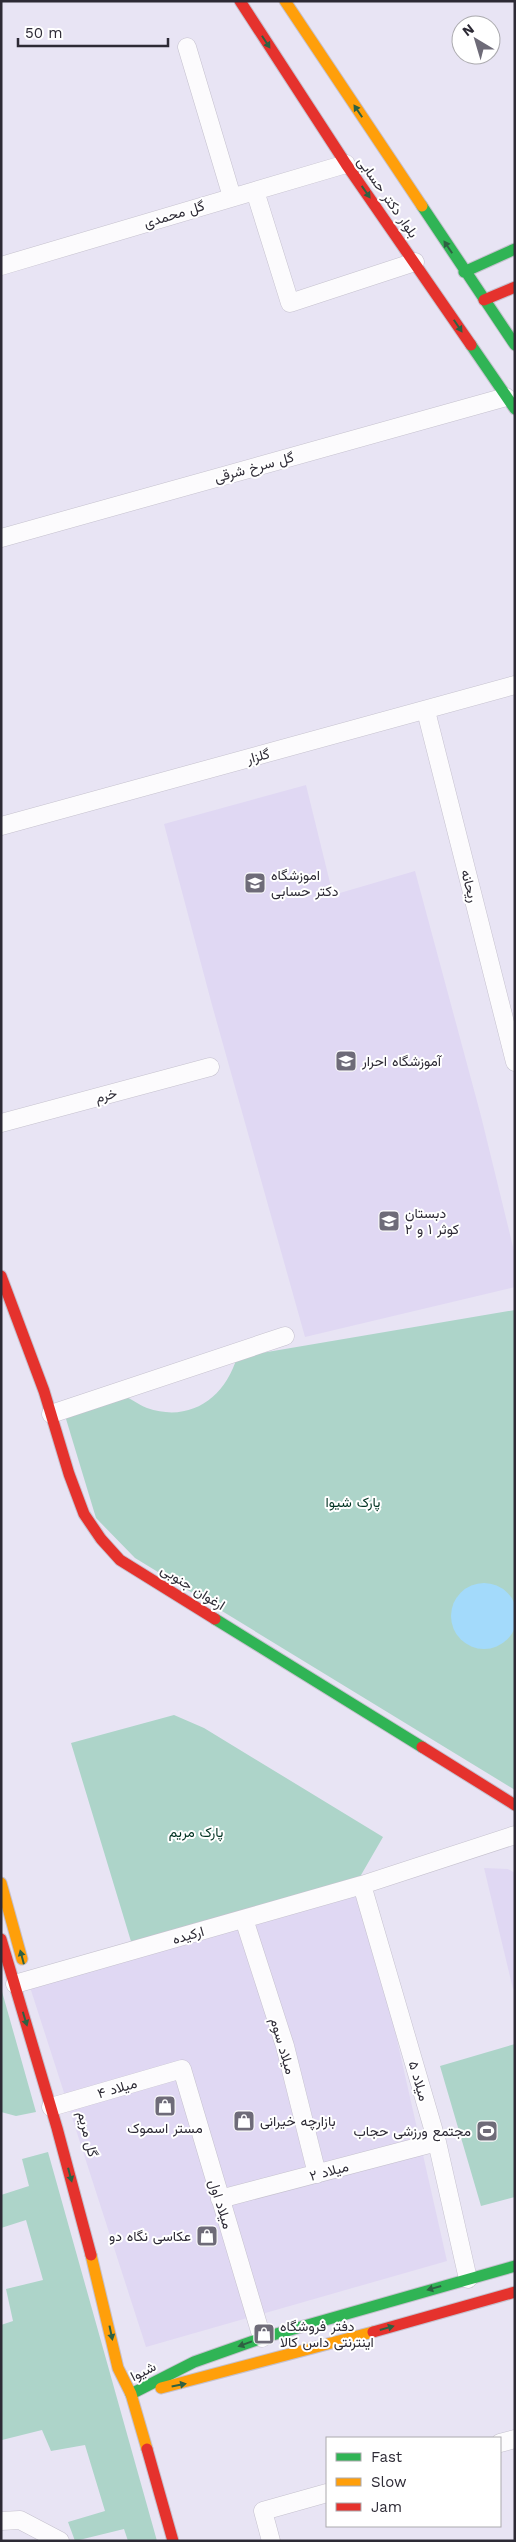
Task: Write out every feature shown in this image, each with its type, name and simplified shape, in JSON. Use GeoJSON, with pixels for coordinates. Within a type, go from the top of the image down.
{"type":"FeatureCollection","features":[{"type":"Feature","properties":{"kind":"street","name":"بلوار دکتر حسابی"},"geometry":{"type":"LineString","coordinates":[[240,1],[346,164],[511,403]]}},
{"type":"Feature","properties":{"kind":"street","name":"بلوار دکتر حسابی"},"geometry":{"type":"LineString","coordinates":[[285,1],[464,272],[515,345]]}},
{"type":"Feature","properties":{"kind":"street"},"geometry":{"type":"LineString","coordinates":[[187,47],[232,197]]}},
{"type":"Feature","properties":{"kind":"street","name":"گل محمدی"},"geometry":{"type":"LineString","coordinates":[[1,266],[346,164]]}},
{"type":"Feature","properties":{"kind":"street"},"geometry":{"type":"LineString","coordinates":[[255,191],[290,303],[415,262]]}},
{"type":"Feature","properties":{"kind":"street"},"geometry":{"type":"LineString","coordinates":[[464,272],[515,249]]}},
{"type":"Feature","properties":{"kind":"street"},"geometry":{"type":"LineString","coordinates":[[484,300],[515,287]]}},
{"type":"Feature","properties":{"kind":"street","name":"گل سرخ شرقی"},"geometry":{"type":"LineString","coordinates":[[1,538],[511,403]]}},
{"type":"Feature","properties":{"kind":"street","name":"گلزار"},"geometry":{"type":"LineString","coordinates":[[1,826],[426,711],[515,685]]}},
{"type":"Feature","properties":{"kind":"street","name":"ریحانه"},"geometry":{"type":"LineString","coordinates":[[426,711],[508,1004],[515,1062]]}},
{"type":"Feature","properties":{"kind":"street","name":"خرم"},"geometry":{"type":"LineString","coordinates":[[1,1123],[210,1067]]}},
{"type":"Feature","properties":{"kind":"street","name":"ارغوان جنوبی"},"geometry":{"type":"LineString","coordinates":[[1,1276],[51,1414],[68,1474],[84,1514],[101,1539],[120,1560],[515,1805]]}},
{"type":"Feature","properties":{"kind":"street"},"geometry":{"type":"LineString","coordinates":[[51,1414],[285,1336]]}},
{"type":"Feature","properties":{"kind":"street","name":"ارکیده"},"geometry":{"type":"LineString","coordinates":[[25,1985],[362,1885],[515,1836]]}},
{"type":"Feature","properties":{"kind":"street","name":"گل مریم"},"geometry":{"type":"LineString","coordinates":[[1,1883],[25,1985],[61,2105],[118,2368],[132,2394],[173,2541]]}},
{"type":"Feature","properties":{"kind":"street","name":"میلاد ۵"},"geometry":{"type":"LineString","coordinates":[[362,1885],[437,2142],[468,2278]]}},
{"type":"Feature","properties":{"kind":"street","name":"میلاد سوم"},"geometry":{"type":"LineString","coordinates":[[244,1919],[285,2046],[317,2174]]}},
{"type":"Feature","properties":{"kind":"street","name":"گل مریم"},"geometry":{"type":"LineString","coordinates":[[1,1939],[25,1985]]}},
{"type":"Feature","properties":{"kind":"street","name":"میلاد ۴"},"geometry":{"type":"LineString","coordinates":[[61,2105],[182,2069]]}},
{"type":"Feature","properties":{"kind":"street","name":"میلاد اول"},"geometry":{"type":"LineString","coordinates":[[182,2069],[262,2338]]}},
{"type":"Feature","properties":{"kind":"street","name":"میلاد ۲"},"geometry":{"type":"LineString","coordinates":[[220,2199],[437,2142]]}},
{"type":"Feature","properties":{"kind":"street"},"geometry":{"type":"LineString","coordinates":[[97,2230],[104,2259]]}},
{"type":"Feature","properties":{"kind":"street","name":"شیوا"},"geometry":{"type":"LineString","coordinates":[[132,2394],[194,2362],[262,2338],[515,2266]]}},
{"type":"Feature","properties":{"kind":"street","name":"شیوا"},"geometry":{"type":"LineString","coordinates":[[132,2394],[222,2374],[515,2292]]}},
{"type":"Feature","properties":{"kind":"street","name":"گل مریم"},"geometry":{"type":"LineString","coordinates":[[132,2365],[132,2394]]}},
{"type":"Feature","properties":{"kind":"street"},"geometry":{"type":"LineString","coordinates":[[501,2443],[515,2439]]}},
{"type":"Feature","properties":{"kind":"street"},"geometry":{"type":"LineString","coordinates":[[271,2541],[263,2511],[326,2493]]}},
{"type":"Feature","properties":{"kind":"street"},"geometry":{"type":"LineString","coordinates":[[1,2521],[20,2520],[60,2541]]}},
{"type":"Feature","properties":{"kind":"shaded area"},"geometry":{"type":"Polygon","coordinates":[[[306,785],[333,895],[415,871],[481,1116],[515,1255],[515,1287],[305,1337],[212,1005],[164,824],[306,785]]]}},
{"type":"Feature","properties":{"kind":"shaded area"},"geometry":{"type":"Polygon","coordinates":[[[484,1868],[508,1869],[515,1873],[515,1988],[513,1989],[484,1868]]]}},
{"type":"Feature","properties":{"kind":"shaded area","name":"بازارچه خیرانی"},"geometry":{"type":"Polygon","coordinates":[[[362,1885],[447,2261],[146,2347],[28,1981],[362,1885]]]}},
{"type":"Feature","properties":{"kind":"green space","name":"پارک شیوا"},"geometry":{"type":"Polygon","coordinates":[[[515,1310],[515,1790],[135,1558],[96,1518],[63,1409],[123,1396],[147,1408],[163,1412],[178,1412],[204,1404],[215,1395],[231,1372],[237,1357],[515,1310]]]}},
{"type":"Feature","properties":{"kind":"green space","name":"پارک مریم"},"geometry":{"type":"Polygon","coordinates":[[[174,1715],[204,1728],[383,1837],[357,1882],[133,1948],[71,1743],[174,1715]]]}},
{"type":"Feature","properties":{"kind":"green space"},"geometry":{"type":"Polygon","coordinates":[[[1,1988],[36,2112],[16,2116],[1,2112],[1,1988]]]}},
{"type":"Feature","properties":{"kind":"green space","name":"مجتمع ورزشی حجاب"},"geometry":{"type":"Polygon","coordinates":[[[515,2044],[515,2197],[481,2206],[440,2066],[515,2044]]]}},
{"type":"Feature","properties":{"kind":"green space"},"geometry":{"type":"Polygon","coordinates":[[[48,2152],[157,2541],[128,2541],[124,2529],[75,2541],[68,2522],[105,2511],[85,2445],[51,2451],[42,2430],[2,2440],[1,2437],[1,2325],[13,2321],[6,2289],[43,2280],[26,2220],[1,2228],[1,2195],[29,2186],[22,2159],[48,2152]]]}},
{"type":"Feature","properties":{"kind":"water"},"geometry":{"type":"Polygon","coordinates":[[[484,1583],[497,1586],[507,1593],[514,1603],[517,1616],[514,1629],[507,1639],[497,1646],[484,1649],[471,1646],[461,1639],[454,1629],[451,1616],[454,1603],[461,1593],[471,1586],[484,1583]]]}},
{"type":"Feature","properties":{"kind":"traffic: fast"},"geometry":{"type":"LineString","coordinates":[[422,206],[515,345]]}},
{"type":"Feature","properties":{"kind":"traffic: fast"},"geometry":{"type":"LineString","coordinates":[[464,272],[515,249]]}},
{"type":"Feature","properties":{"kind":"traffic: fast"},"geometry":{"type":"LineString","coordinates":[[471,345],[515,409]]}},
{"type":"Feature","properties":{"kind":"traffic: fast"},"geometry":{"type":"LineString","coordinates":[[215,1619],[422,1747]]}},
{"type":"Feature","properties":{"kind":"traffic: fast"},"geometry":{"type":"LineString","coordinates":[[131,2394],[194,2362],[262,2338],[515,2266]]}},
{"type":"Feature","properties":{"kind":"traffic: slow"},"geometry":{"type":"LineString","coordinates":[[285,1],[422,206]]}},
{"type":"Feature","properties":{"kind":"traffic: slow"},"geometry":{"type":"LineString","coordinates":[[1,1883],[22,1959]]}},
{"type":"Feature","properties":{"kind":"traffic: slow"},"geometry":{"type":"LineString","coordinates":[[91,2255],[118,2368],[131,2394],[147,2449]]}},
{"type":"Feature","properties":{"kind":"traffic: slow"},"geometry":{"type":"LineString","coordinates":[[161,2388],[373,2332]]}},
{"type":"Feature","properties":{"kind":"traffic: jam"},"geometry":{"type":"LineString","coordinates":[[240,1],[346,164],[471,345]]}},
{"type":"Feature","properties":{"kind":"traffic: jam"},"geometry":{"type":"LineString","coordinates":[[484,300],[515,287]]}},
{"type":"Feature","properties":{"kind":"traffic: jam"},"geometry":{"type":"LineString","coordinates":[[1,1276],[44,1391],[69,1474],[84,1514],[101,1539],[120,1560],[215,1619]]}},
{"type":"Feature","properties":{"kind":"traffic: jam"},"geometry":{"type":"LineString","coordinates":[[422,1747],[515,1805]]}},
{"type":"Feature","properties":{"kind":"traffic: jam"},"geometry":{"type":"LineString","coordinates":[[1,1939],[57,2128],[91,2255]]}},
{"type":"Feature","properties":{"kind":"traffic: jam"},"geometry":{"type":"LineString","coordinates":[[373,2332],[515,2292]]}},
{"type":"Feature","properties":{"kind":"traffic: jam"},"geometry":{"type":"LineString","coordinates":[[147,2449],[173,2541]]}},
{"type":"Feature","properties":{"kind":"place","name":"اموزشگاه دکتر حسابی"},"geometry":{"type":"Point","coordinates":[255,883]}},
{"type":"Feature","properties":{"kind":"place","name":"آموزشگاه احرار"},"geometry":{"type":"Point","coordinates":[346,1061]}},
{"type":"Feature","properties":{"kind":"place","name":"دبستان کوثر ۱ و ۲"},"geometry":{"type":"Point","coordinates":[389,1221]}},
{"type":"Feature","properties":{"kind":"place","name":"مستر اسموک"},"geometry":{"type":"Point","coordinates":[165,2106]}},
{"type":"Feature","properties":{"kind":"place","name":"بازارچه خیرانی"},"geometry":{"type":"Point","coordinates":[244,2121]}},
{"type":"Feature","properties":{"kind":"place","name":"مجتمع ورزشی حجاب"},"geometry":{"type":"Point","coordinates":[487,2131]}},
{"type":"Feature","properties":{"kind":"place","name":"عکاسی نگاه دو"},"geometry":{"type":"Point","coordinates":[207,2236]}},
{"type":"Feature","properties":{"kind":"place","name":"دفتر فروشگاه اینترنتی داس کالا"},"geometry":{"type":"Point","coordinates":[264,2334]}}]}
